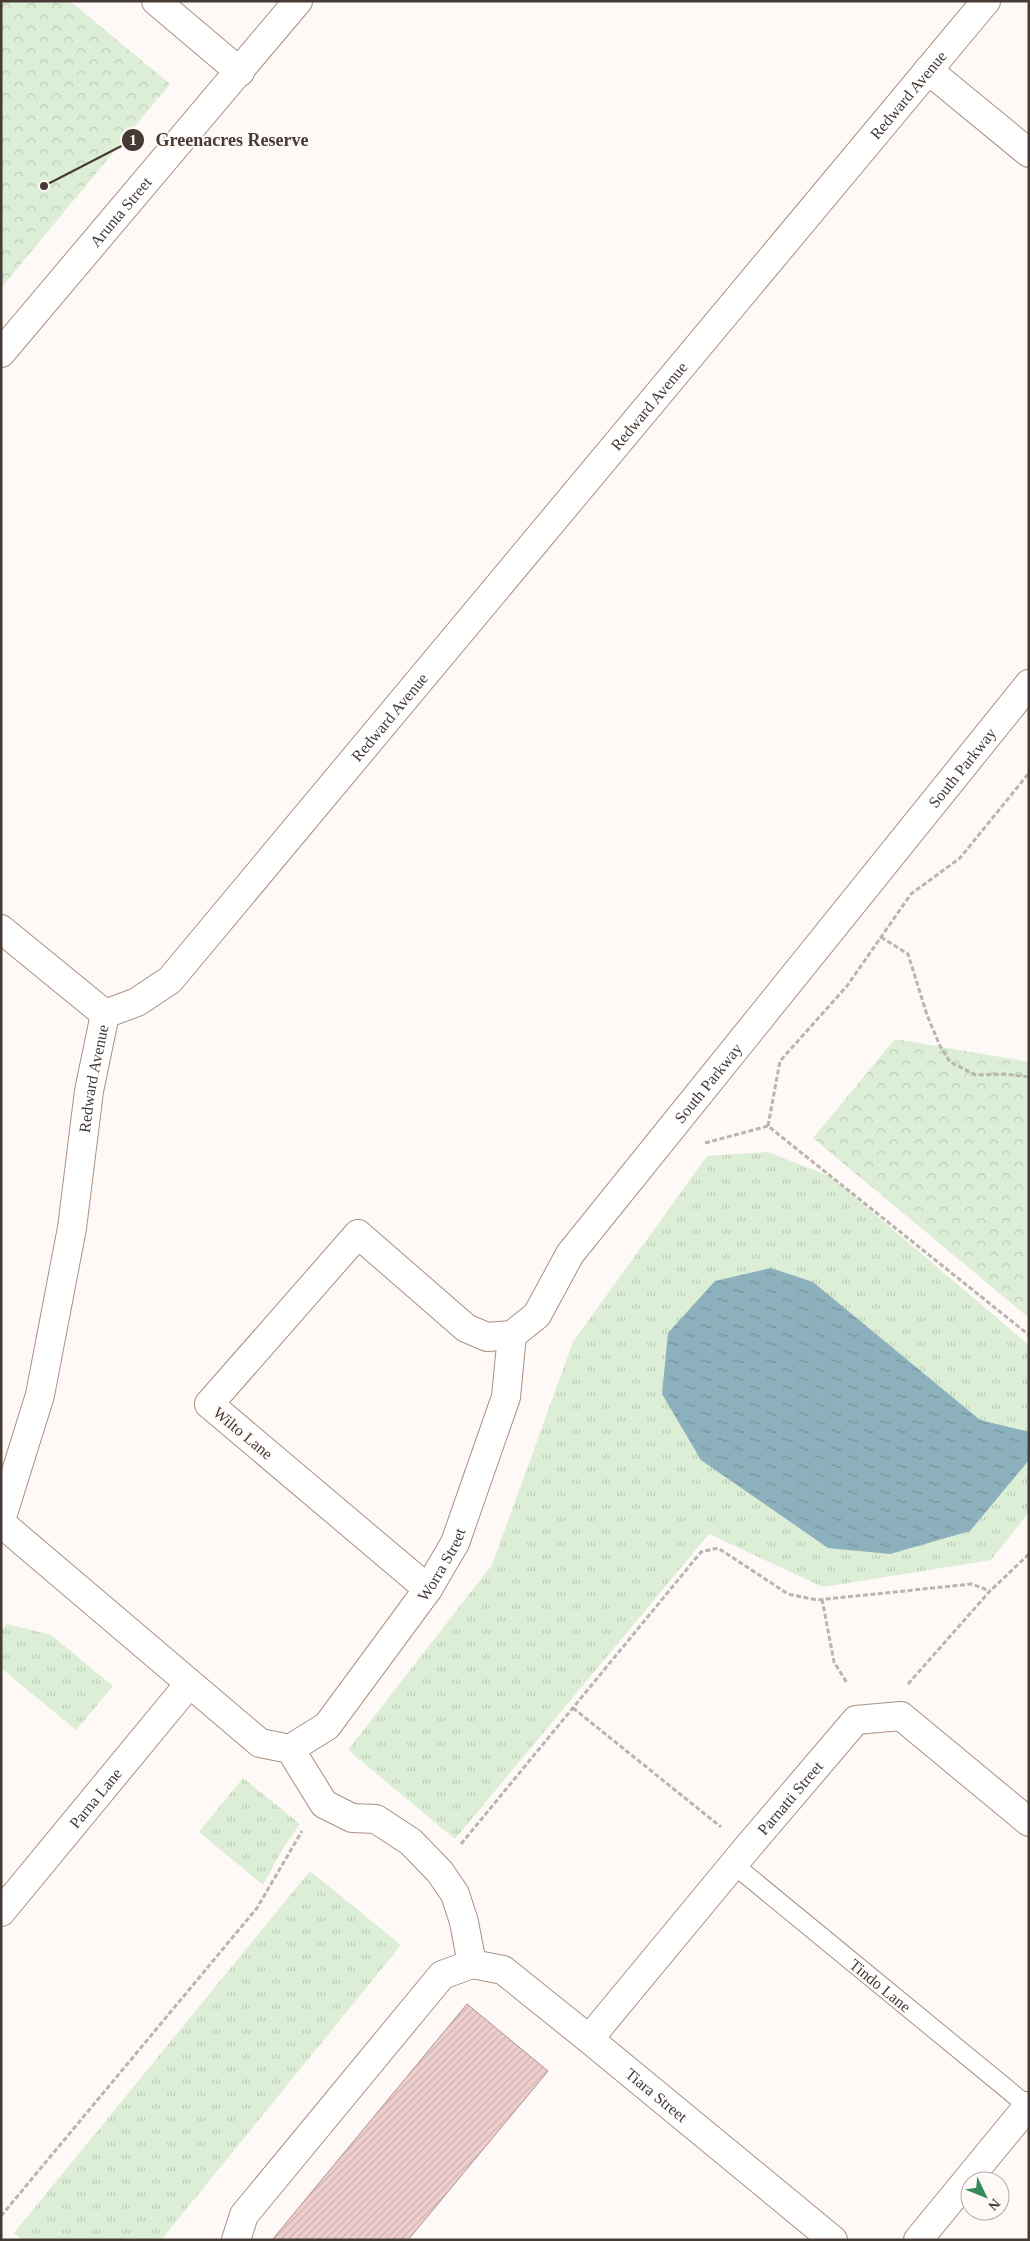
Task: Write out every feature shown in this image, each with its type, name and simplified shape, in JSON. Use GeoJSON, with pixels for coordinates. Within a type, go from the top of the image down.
{"type":"FeatureCollection","features":[{"type":"Feature","properties":{"kind":"street"},"geometry":{"type":"LineString","coordinates":[[156,1],[240,72]]}},
{"type":"Feature","properties":{"kind":"street","name":"Arunta Street"},"geometry":{"type":"LineString","coordinates":[[1,353],[298,1]]}},
{"type":"Feature","properties":{"kind":"street","name":"Redward Avenue"},"geometry":{"type":"LineString","coordinates":[[1,1521],[40,1394],[72,1228],[89,1091],[105,1014],[137,1002],[170,980],[986,1]]}},
{"type":"Feature","properties":{"kind":"street"},"geometry":{"type":"LineString","coordinates":[[928,70],[1029,153]]}},
{"type":"Feature","properties":{"kind":"street","name":"South Parkway"},"geometry":{"type":"LineString","coordinates":[[512,1334],[537,1315],[570,1254],[1029,684]]}},
{"type":"Feature","properties":{"kind":"street"},"geometry":{"type":"LineString","coordinates":[[1,929],[105,1014]]}},
{"type":"Feature","properties":{"kind":"street","name":"Wilto Lane"},"geometry":{"type":"LineString","coordinates":[[428,1589],[209,1404],[358,1234],[466,1328],[486,1337],[512,1334]]}},
{"type":"Feature","properties":{"kind":"street","name":"Worra Street"},"geometry":{"type":"LineString","coordinates":[[290,1748],[327,1726],[428,1589],[455,1543],[506,1397],[512,1334]]}},
{"type":"Feature","properties":{"kind":"street"},"geometry":{"type":"LineString","coordinates":[[1,1521],[260,1743],[290,1748],[324,1804],[352,1818],[376,1819],[411,1842],[440,1872],[455,1894],[464,1922],[472,1964],[442,1975],[244,2215],[236,2240]]}},
{"type":"Feature","properties":{"kind":"street","name":"Parna Lane"},"geometry":{"type":"LineString","coordinates":[[1,1912],[189,1684]]}},
{"type":"Feature","properties":{"kind":"street","name":"Parnatti Street"},"geometry":{"type":"LineString","coordinates":[[589,2038],[856,1720],[901,1716],[1029,1822]]}},
{"type":"Feature","properties":{"kind":"street","name":"Tiara Street"},"geometry":{"type":"LineString","coordinates":[[472,1964],[503,1970],[589,2038],[833,2240]]}},
{"type":"Feature","properties":{"kind":"street"},"geometry":{"type":"LineString","coordinates":[[918,2240],[1028,2107]]}},
{"type":"Feature","properties":{"kind":"lane","name":"Tindo Lane"},"geometry":{"type":"LineString","coordinates":[[740,1856],[1028,2107]]}},
{"type":"Feature","properties":{"kind":"path"},"geometry":{"type":"LineString","coordinates":[[768,1126],[780,1061],[847,986],[911,894],[960,858],[1029,773]]}},
{"type":"Feature","properties":{"kind":"path"},"geometry":{"type":"LineString","coordinates":[[881,936],[908,954],[927,1015],[940,1046],[950,1062],[976,1075],[1006,1074],[1029,1077]]}},
{"type":"Feature","properties":{"kind":"path"},"geometry":{"type":"LineString","coordinates":[[674,1125],[698,1145],[768,1126]]}},
{"type":"Feature","properties":{"kind":"path"},"geometry":{"type":"LineString","coordinates":[[768,1126],[1029,1334]]}},
{"type":"Feature","properties":{"kind":"path"},"geometry":{"type":"LineString","coordinates":[[461,1845],[701,1552],[718,1548],[788,1594],[822,1599],[972,1584],[990,1591]]}},
{"type":"Feature","properties":{"kind":"path"},"geometry":{"type":"LineString","coordinates":[[904,1688],[990,1591],[1029,1554]]}},
{"type":"Feature","properties":{"kind":"path"},"geometry":{"type":"LineString","coordinates":[[822,1599],[834,1662],[847,1684]]}},
{"type":"Feature","properties":{"kind":"path"},"geometry":{"type":"LineString","coordinates":[[573,1708],[740,1856]]}},
{"type":"Feature","properties":{"kind":"path"},"geometry":{"type":"LineString","coordinates":[[1,2216],[257,1908],[304,1829]]}},
{"type":"Feature","properties":{"kind":"green space"},"geometry":{"type":"Polygon","coordinates":[[[1,1],[70,1],[170,84],[1,288],[1,1]]]}},
{"type":"Feature","properties":{"kind":"green space"},"geometry":{"type":"Polygon","coordinates":[[[895,1039],[1029,1062],[1029,1318],[813,1138],[895,1039]]]}},
{"type":"Feature","properties":{"kind":"green space"},"geometry":{"type":"Polygon","coordinates":[[[768,1152],[831,1177],[1029,1345],[1029,1512],[991,1560],[823,1587],[709,1534],[455,1839],[348,1750],[492,1565],[573,1342],[707,1156],[768,1152]]]}},
{"type":"Feature","properties":{"kind":"green space"},"geometry":{"type":"Polygon","coordinates":[[[7,1624],[51,1635],[113,1686],[76,1730],[1,1668],[1,1631],[7,1624]]]}},
{"type":"Feature","properties":{"kind":"green space"},"geometry":{"type":"Polygon","coordinates":[[[243,1778],[300,1824],[285,1845],[263,1885],[199,1832],[243,1778]]]}},
{"type":"Feature","properties":{"kind":"green space"},"geometry":{"type":"Polygon","coordinates":[[[310,1871],[401,1945],[161,2240],[23,2240],[14,2233],[310,1871]]]}},
{"type":"Feature","properties":{"kind":"water"},"geometry":{"type":"Polygon","coordinates":[[[771,1268],[813,1282],[980,1420],[1029,1432],[1029,1460],[970,1531],[890,1554],[828,1548],[701,1460],[662,1394],[668,1333],[715,1281],[771,1268]]]}},
{"type":"Feature","properties":{"kind":"building"},"geometry":{"type":"Polygon","coordinates":[[[467,2004],[548,2071],[408,2240],[272,2240],[467,2004]]]}},
{"type":"Feature","properties":{"kind":"place","name":"Greenacres Reserve"},"geometry":{"type":"Point","coordinates":[44,186]}}]}
